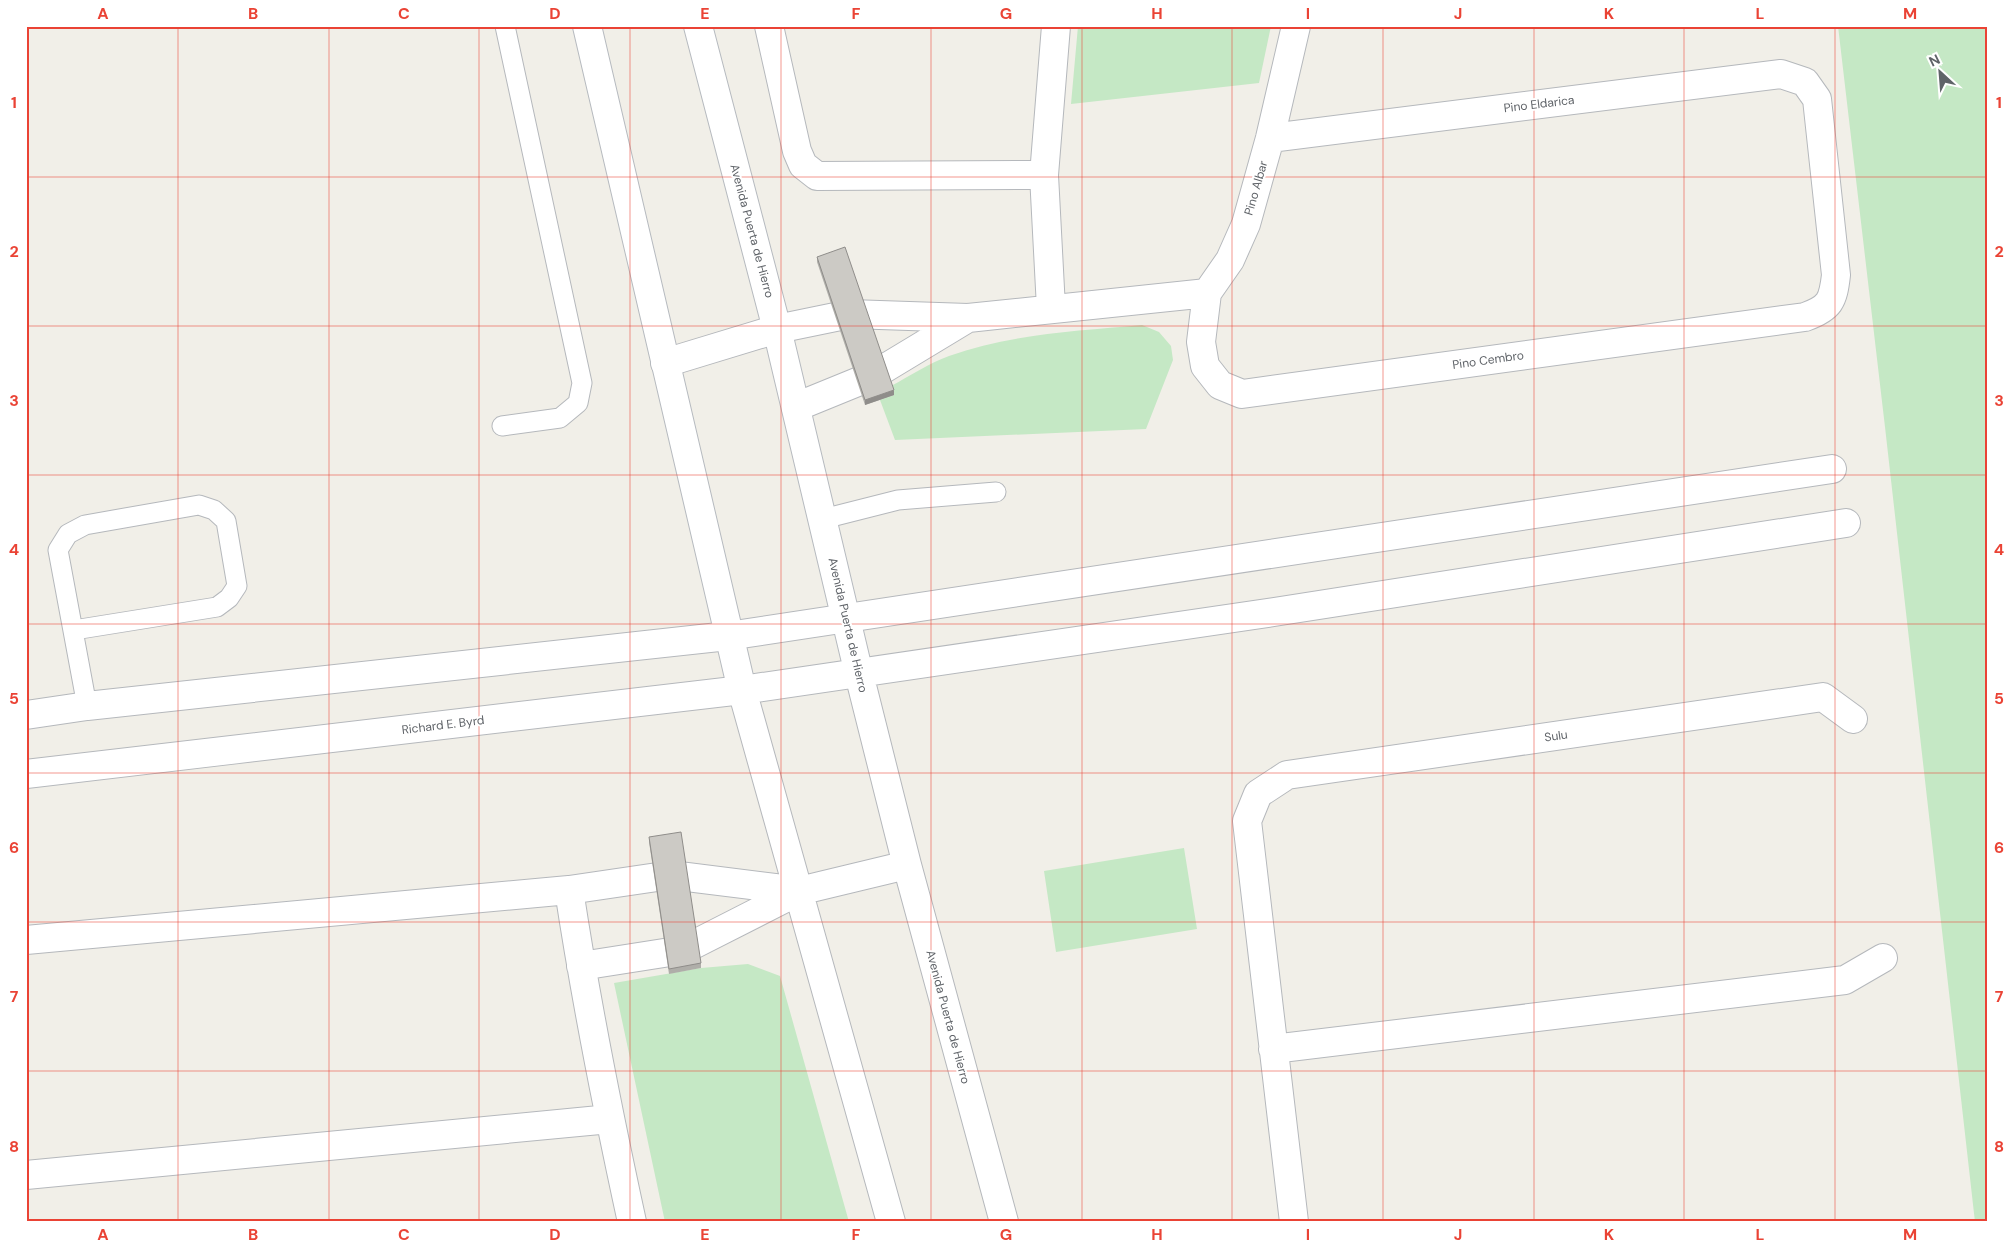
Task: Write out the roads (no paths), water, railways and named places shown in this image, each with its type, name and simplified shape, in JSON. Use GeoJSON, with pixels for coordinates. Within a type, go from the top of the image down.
{"type":"FeatureCollection","features":[{"type":"Feature","properties":{"kind":"street"},"geometry":{"type":"LineString","coordinates":[[587,26],[728,636],[891,1222]]}},
{"type":"Feature","properties":{"kind":"street","name":"Avenida Puerta de Hierro"},"geometry":{"type":"LineString","coordinates":[[698,26],[777,328],[859,674],[907,865],[1004,1222]]}},
{"type":"Feature","properties":{"kind":"street"},"geometry":{"type":"LineString","coordinates":[[769,26],[796,152],[803,165],[817,176],[1044,175]]}},
{"type":"Feature","properties":{"kind":"street"},"geometry":{"type":"LineString","coordinates":[[1051,308],[1044,175],[1056,26]]}},
{"type":"Feature","properties":{"kind":"street","name":"Pino Albar"},"geometry":{"type":"LineString","coordinates":[[1206,293],[1230,260],[1246,224],[1270,138],[1296,26]]}},
{"type":"Feature","properties":{"kind":"street","name":"Pino Eldarica"},"geometry":{"type":"LineString","coordinates":[[1270,138],[1781,74],[1806,82],[1817,99],[1836,275],[1834,295],[1822,310],[1805,316]]}},
{"type":"Feature","properties":{"kind":"street"},"geometry":{"type":"LineString","coordinates":[[665,363],[777,328],[850,314],[968,318],[1206,293]]}},
{"type":"Feature","properties":{"kind":"street","name":"Pino Cembro"},"geometry":{"type":"LineString","coordinates":[[1206,293],[1201,342],[1205,366],[1220,385],[1242,394],[1805,316]]}},
{"type":"Feature","properties":{"kind":"street"},"geometry":{"type":"LineString","coordinates":[[796,407],[872,376],[968,318]]}},
{"type":"Feature","properties":{"kind":"street"},"geometry":{"type":"LineString","coordinates":[[26,715],[88,706],[728,636],[846,620],[1832,469]]}},
{"type":"Feature","properties":{"kind":"street","name":"Richard E. Byrd"},"geometry":{"type":"LineString","coordinates":[[26,774],[742,690],[859,674],[1846,523]]}},
{"type":"Feature","properties":{"kind":"street","name":"Sulu"},"geometry":{"type":"LineString","coordinates":[[1273,1048],[1247,820],[1258,794],[1287,775],[1823,697],[1853,719]]}},
{"type":"Feature","properties":{"kind":"street"},"geometry":{"type":"LineString","coordinates":[[581,966],[682,950],[799,891],[907,865]]}},
{"type":"Feature","properties":{"kind":"street"},"geometry":{"type":"LineString","coordinates":[[26,940],[569,890],[672,875],[799,891]]}},
{"type":"Feature","properties":{"kind":"street"},"geometry":{"type":"LineString","coordinates":[[569,890],[581,966],[610,1119],[632,1222]]}},
{"type":"Feature","properties":{"kind":"street"},"geometry":{"type":"LineString","coordinates":[[1294,1222],[1273,1048],[1845,980],[1882,958]]}},
{"type":"Feature","properties":{"kind":"street"},"geometry":{"type":"LineString","coordinates":[[26,1175],[610,1119]]}},
{"type":"Feature","properties":{"kind":"lane"},"geometry":{"type":"LineString","coordinates":[[502,426],[560,418],[578,403],[582,383],[505,26]]}},
{"type":"Feature","properties":{"kind":"lane"},"geometry":{"type":"LineString","coordinates":[[823,519],[898,500],[996,492]]}},
{"type":"Feature","properties":{"kind":"lane"},"geometry":{"type":"LineString","coordinates":[[74,630],[217,607],[228,598],[237,586],[226,521],[214,510],[199,504],[85,525],[68,534],[58,550],[88,706]]}}]}
